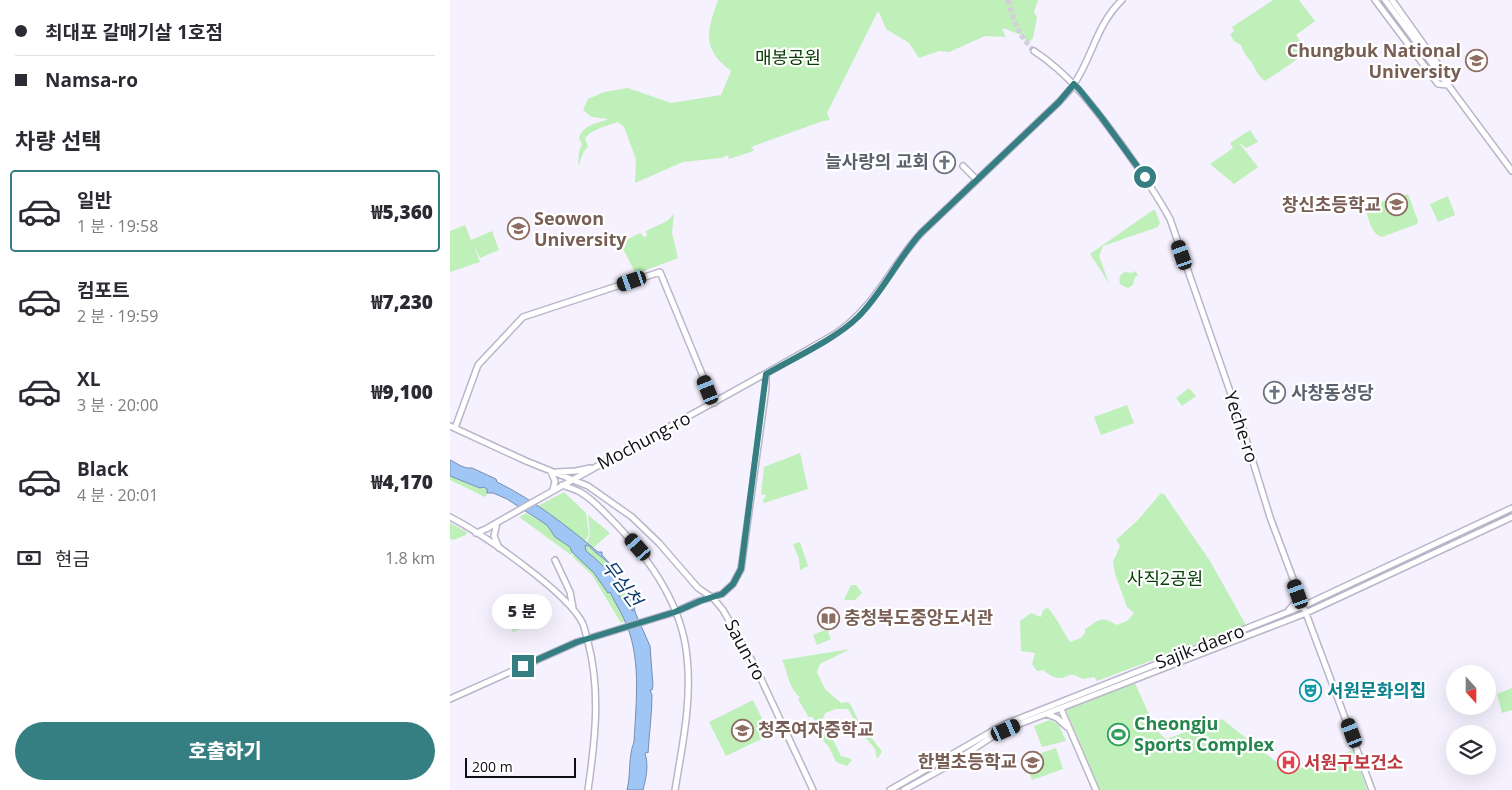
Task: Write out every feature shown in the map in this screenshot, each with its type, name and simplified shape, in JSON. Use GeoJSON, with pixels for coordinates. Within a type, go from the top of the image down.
{"type":"FeatureCollection","features":[{"type":"Feature","properties":{"kind":"street","name":"Mochung-ro"},"geometry":{"type":"LineString","coordinates":[[476,532],[486,529],[553,490],[766,374],[836,334],[854,321],[867,306],[914,240],[1059,102],[1074,84],[1106,19],[1122,0]]}},
{"type":"Feature","properties":{"kind":"street"},"geometry":{"type":"LineString","coordinates":[[1375,0],[1438,84],[1448,86]]}},
{"type":"Feature","properties":{"kind":"street"},"geometry":{"type":"LineString","coordinates":[[1385,0],[1512,171]]}},
{"type":"Feature","properties":{"kind":"street"},"geometry":{"type":"LineString","coordinates":[[1392,0],[1447,77],[1448,86]]}},
{"type":"Feature","properties":{"kind":"street","name":"Yeche-ro"},"geometry":{"type":"LineString","coordinates":[[1034,51],[1060,70],[1079,89],[1145,177],[1160,199],[1170,219],[1298,594],[1372,790]]}},
{"type":"Feature","properties":{"kind":"street"},"geometry":{"type":"LineString","coordinates":[[963,166],[977,180]]}},
{"type":"Feature","properties":{"kind":"street"},"geometry":{"type":"LineString","coordinates":[[453,427],[478,365],[523,316],[660,272],[714,403]]}},
{"type":"Feature","properties":{"kind":"street"},"geometry":{"type":"LineString","coordinates":[[450,699],[587,639],[675,612],[700,601],[713,598],[722,594],[733,584],[741,569],[766,374]]}},
{"type":"Feature","properties":{"kind":"street","name":"Saun-ro"},"geometry":{"type":"LineString","coordinates":[[453,427],[551,472],[588,486],[632,517],[659,543],[698,588],[713,598],[723,610],[755,666],[813,790]]}},
{"type":"Feature","properties":{"kind":"street"},"geometry":{"type":"LineString","coordinates":[[553,490],[555,481],[551,472],[576,471],[600,465]]}},
{"type":"Feature","properties":{"kind":"street"},"geometry":{"type":"LineString","coordinates":[[561,486],[580,492],[596,503],[625,532],[650,563],[675,612],[688,658],[687,701],[675,790]]}},
{"type":"Feature","properties":{"kind":"street","name":"Sajik-daero"},"geometry":{"type":"LineString","coordinates":[[890,790],[990,731],[1017,718],[1303,606],[1512,508]]}},
{"type":"Feature","properties":{"kind":"street"},"geometry":{"type":"LineString","coordinates":[[450,517],[476,532],[527,569],[561,597],[574,610],[583,624],[591,654],[596,707],[595,735],[588,790]]}},
{"type":"Feature","properties":{"kind":"street","name":"Sajik-daero"},"geometry":{"type":"LineString","coordinates":[[904,790],[995,736],[1061,708],[1306,613],[1512,517]]}},
{"type":"Feature","properties":{"kind":"street"},"geometry":{"type":"LineString","coordinates":[[497,523],[494,536],[499,549]]}},
{"type":"Feature","properties":{"kind":"street"},"geometry":{"type":"LineString","coordinates":[[555,560],[570,592],[574,610]]}},
{"type":"Feature","properties":{"kind":"street"},"geometry":{"type":"LineString","coordinates":[[1288,612],[1296,602],[1298,594]]}},
{"type":"Feature","properties":{"kind":"street"},"geometry":{"type":"LineString","coordinates":[[1061,708],[1096,790]]}},
{"type":"Feature","properties":{"kind":"street"},"geometry":{"type":"LineString","coordinates":[[1046,714],[1058,718],[1069,730]]}},
{"type":"Feature","properties":{"kind":"green space","name":"매봉공원"},"geometry":{"type":"Polygon","coordinates":[[[718,0],[1038,0],[1034,12],[1037,17],[1033,38],[1027,45],[1025,34],[1024,36],[1002,29],[1006,37],[985,36],[949,52],[939,51],[919,58],[909,43],[886,29],[879,12],[877,13],[827,113],[830,120],[751,147],[754,150],[751,152],[729,159],[728,155],[721,158],[683,162],[635,183],[636,159],[624,127],[618,122],[600,128],[585,138],[588,147],[584,151],[578,167],[579,152],[582,144],[579,138],[581,134],[590,126],[608,119],[592,117],[583,110],[588,99],[604,92],[628,88],[671,103],[721,95],[731,71],[715,55],[709,39],[711,21],[718,0]]]}},
{"type":"Feature","properties":{"kind":"green space"},"geometry":{"type":"Polygon","coordinates":[[[1273,0],[1299,0],[1315,21],[1296,35],[1308,52],[1265,81],[1257,73],[1241,45],[1234,41],[1230,34],[1234,31],[1232,27],[1273,0]]]}},
{"type":"Feature","properties":{"kind":"green space"},"geometry":{"type":"Polygon","coordinates":[[[1250,130],[1258,142],[1246,148],[1240,144],[1258,167],[1234,184],[1210,164],[1236,146],[1233,148],[1230,143],[1250,130]]]}},
{"type":"Feature","properties":{"kind":"green space"},"geometry":{"type":"Polygon","coordinates":[[[1408,194],[1418,221],[1417,224],[1382,237],[1378,235],[1370,225],[1365,207],[1408,194]]]}},
{"type":"Feature","properties":{"kind":"green space"},"geometry":{"type":"Polygon","coordinates":[[[1448,196],[1455,215],[1438,222],[1430,204],[1448,196]]]}},
{"type":"Feature","properties":{"kind":"green space"},"geometry":{"type":"Polygon","coordinates":[[[1155,210],[1160,223],[1158,227],[1103,246],[1099,256],[1109,283],[1090,254],[1155,210]]]}},
{"type":"Feature","properties":{"kind":"green space"},"geometry":{"type":"Polygon","coordinates":[[[674,214],[672,233],[678,258],[636,274],[620,243],[640,233],[644,237],[647,236],[646,231],[667,221],[674,214]]]}},
{"type":"Feature","properties":{"kind":"green space"},"geometry":{"type":"Polygon","coordinates":[[[465,225],[471,240],[492,231],[499,250],[480,258],[474,245],[480,262],[450,272],[450,231],[465,225]]]}},
{"type":"Feature","properties":{"kind":"green space"},"geometry":{"type":"Polygon","coordinates":[[[1135,271],[1138,275],[1135,277],[1133,285],[1128,288],[1121,285],[1119,279],[1121,274],[1135,271]]]}},
{"type":"Feature","properties":{"kind":"green space"},"geometry":{"type":"Polygon","coordinates":[[[1189,388],[1196,396],[1182,406],[1176,398],[1189,388]]]}},
{"type":"Feature","properties":{"kind":"green space"},"geometry":{"type":"Polygon","coordinates":[[[1127,405],[1134,423],[1101,435],[1094,417],[1127,405]]]}},
{"type":"Feature","properties":{"kind":"green space"},"geometry":{"type":"Polygon","coordinates":[[[800,453],[808,489],[764,503],[763,500],[766,496],[764,494],[761,495],[764,467],[800,453]]]}},
{"type":"Feature","properties":{"kind":"green space"},"geometry":{"type":"Polygon","coordinates":[[[450,476],[480,488],[484,487],[488,489],[488,493],[485,497],[450,480],[450,476]]]}},
{"type":"Feature","properties":{"kind":"green space"},"geometry":{"type":"Polygon","coordinates":[[[564,492],[586,513],[589,535],[584,542],[538,506],[564,492]]]}},
{"type":"Feature","properties":{"kind":"green space","name":"사직2공원"},"geometry":{"type":"Polygon","coordinates":[[[1161,493],[1164,494],[1210,561],[1246,625],[1097,681],[1094,677],[1082,679],[1070,675],[1059,678],[1051,676],[1043,670],[1037,671],[1032,664],[1035,653],[1021,651],[1020,621],[1031,613],[1041,617],[1043,610],[1048,608],[1070,642],[1081,638],[1085,633],[1085,629],[1097,621],[1103,619],[1117,625],[1127,621],[1134,613],[1127,607],[1115,574],[1113,562],[1120,546],[1116,540],[1138,520],[1161,493]]]}},
{"type":"Feature","properties":{"kind":"green space"},"geometry":{"type":"Polygon","coordinates":[[[526,513],[547,525],[555,537],[570,547],[573,553],[571,555],[519,517],[526,513]]]}},
{"type":"Feature","properties":{"kind":"green space"},"geometry":{"type":"Polygon","coordinates":[[[588,515],[610,533],[593,548],[586,544],[590,535],[588,515]]]}},
{"type":"Feature","properties":{"kind":"green space"},"geometry":{"type":"Polygon","coordinates":[[[450,523],[467,532],[466,535],[453,540],[450,539],[450,523]]]}},
{"type":"Feature","properties":{"kind":"green space"},"geometry":{"type":"Polygon","coordinates":[[[800,542],[808,566],[800,570],[799,559],[793,544],[800,542]]]}},
{"type":"Feature","properties":{"kind":"green space"},"geometry":{"type":"Polygon","coordinates":[[[585,545],[606,559],[615,575],[599,564],[586,551],[585,545]]]}},
{"type":"Feature","properties":{"kind":"green space"},"geometry":{"type":"Polygon","coordinates":[[[575,554],[595,573],[608,593],[609,591],[625,621],[621,623],[592,575],[572,556],[575,554]]]}},
{"type":"Feature","properties":{"kind":"green space"},"geometry":{"type":"Polygon","coordinates":[[[596,563],[610,573],[615,581],[613,589],[595,565],[596,563]]]}},
{"type":"Feature","properties":{"kind":"green space"},"geometry":{"type":"Polygon","coordinates":[[[621,585],[630,597],[633,611],[619,596],[617,589],[621,585]]]}},
{"type":"Feature","properties":{"kind":"green space"},"geometry":{"type":"Polygon","coordinates":[[[851,585],[856,585],[862,593],[855,600],[844,600],[851,585]]]}},
{"type":"Feature","properties":{"kind":"green space"},"geometry":{"type":"Polygon","coordinates":[[[526,611],[531,612],[535,622],[513,632],[510,618],[526,611]]]}},
{"type":"Feature","properties":{"kind":"green space"},"geometry":{"type":"Polygon","coordinates":[[[827,629],[831,639],[817,645],[813,635],[827,629]]]}},
{"type":"Feature","properties":{"kind":"green space"},"geometry":{"type":"Polygon","coordinates":[[[850,649],[820,664],[817,672],[825,689],[841,703],[848,702],[850,704],[860,723],[882,752],[877,759],[875,749],[864,736],[848,709],[836,709],[825,713],[821,725],[832,738],[841,756],[852,760],[847,766],[836,762],[829,747],[809,725],[814,724],[815,721],[813,717],[807,717],[798,699],[800,697],[791,685],[782,660],[850,649]]]}},
{"type":"Feature","properties":{"kind":"green space","name":"Cheongju Sports Complex"},"geometry":{"type":"Polygon","coordinates":[[[1135,683],[1156,730],[1166,739],[1222,719],[1289,772],[1353,750],[1367,790],[1100,790],[1066,710],[1135,683]]]}},
{"type":"Feature","properties":{"kind":"green space"},"geometry":{"type":"Polygon","coordinates":[[[1512,688],[1512,710],[1502,713],[1497,694],[1512,688]]]}},
{"type":"Feature","properties":{"kind":"green space"},"geometry":{"type":"Polygon","coordinates":[[[753,700],[770,735],[726,756],[709,722],[753,700]]]}},
{"type":"Feature","properties":{"kind":"green space"},"geometry":{"type":"Polygon","coordinates":[[[1050,720],[1059,725],[1066,741],[1042,747],[1034,726],[1050,720]]]}},
{"type":"Feature","properties":{"kind":"green space"},"geometry":{"type":"Polygon","coordinates":[[[1056,748],[1063,769],[1032,780],[1024,759],[1056,748]]]}},
{"type":"Feature","properties":{"kind":"water"},"geometry":{"type":"Polygon","coordinates":[[[450,460],[463,467],[472,468],[496,479],[497,482],[537,505],[598,552],[602,552],[602,555],[613,567],[618,580],[633,598],[635,612],[650,646],[653,686],[652,690],[650,690],[652,695],[651,717],[648,753],[646,752],[645,754],[647,767],[643,790],[627,790],[634,742],[636,664],[630,633],[610,592],[608,593],[594,573],[572,552],[570,547],[555,537],[547,525],[507,499],[493,493],[487,493],[487,489],[484,487],[480,488],[450,476],[450,460]],[[585,545],[586,551],[614,575],[609,564],[589,546],[585,545]],[[622,586],[617,589],[619,595],[633,611],[630,596],[622,586]]]}},
{"type":"Feature","properties":{"kind":"tunnel"},"geometry":{"type":"LineString","coordinates":[[1008,0],[1017,27],[1034,51]]}},
{"type":"Feature","properties":{"kind":"place","name":"Chungbuk National University"},"geometry":{"type":"Point","coordinates":[1477,61]}},
{"type":"Feature","properties":{"kind":"place","name":"늘사랑의 교회"},"geometry":{"type":"Point","coordinates":[945,162]}},
{"type":"Feature","properties":{"kind":"place","name":"창신초등학교"},"geometry":{"type":"Point","coordinates":[1397,205]}},
{"type":"Feature","properties":{"kind":"place","name":"Seowon University"},"geometry":{"type":"Point","coordinates":[518,229]}},
{"type":"Feature","properties":{"kind":"place","name":"사창동성당"},"geometry":{"type":"Point","coordinates":[1275,393]}},
{"type":"Feature","properties":{"kind":"place","name":"충청북도중앙도서관"},"geometry":{"type":"Point","coordinates":[828,618]}},
{"type":"Feature","properties":{"kind":"place","name":"서원문화의집"},"geometry":{"type":"Point","coordinates":[1311,691]}},
{"type":"Feature","properties":{"kind":"place","name":"청주여자중학교"},"geometry":{"type":"Point","coordinates":[742,730]}},
{"type":"Feature","properties":{"kind":"place","name":"Cheongju Sports Complex"},"geometry":{"type":"Point","coordinates":[1118,734]}},
{"type":"Feature","properties":{"kind":"place","name":"한벌초등학교"},"geometry":{"type":"Point","coordinates":[1033,762]}},
{"type":"Feature","properties":{"kind":"place","name":"서원구보건소"},"geometry":{"type":"Point","coordinates":[1288,763]}},
{"type":"Feature","properties":{"kind":"route"},"geometry":{"type":"LineString","coordinates":[[523,666],[577,642],[675,612],[700,601],[713,598],[722,594],[733,584],[741,569],[766,388],[766,374],[836,334],[854,321],[867,306],[905,251],[921,233],[1059,102],[1074,84],[1102,118],[1145,177]]}},
{"type":"Feature","properties":{"kind":"water label","name":"무심천"},"geometry":{"type":"Point","coordinates":[622,583]}}]}
